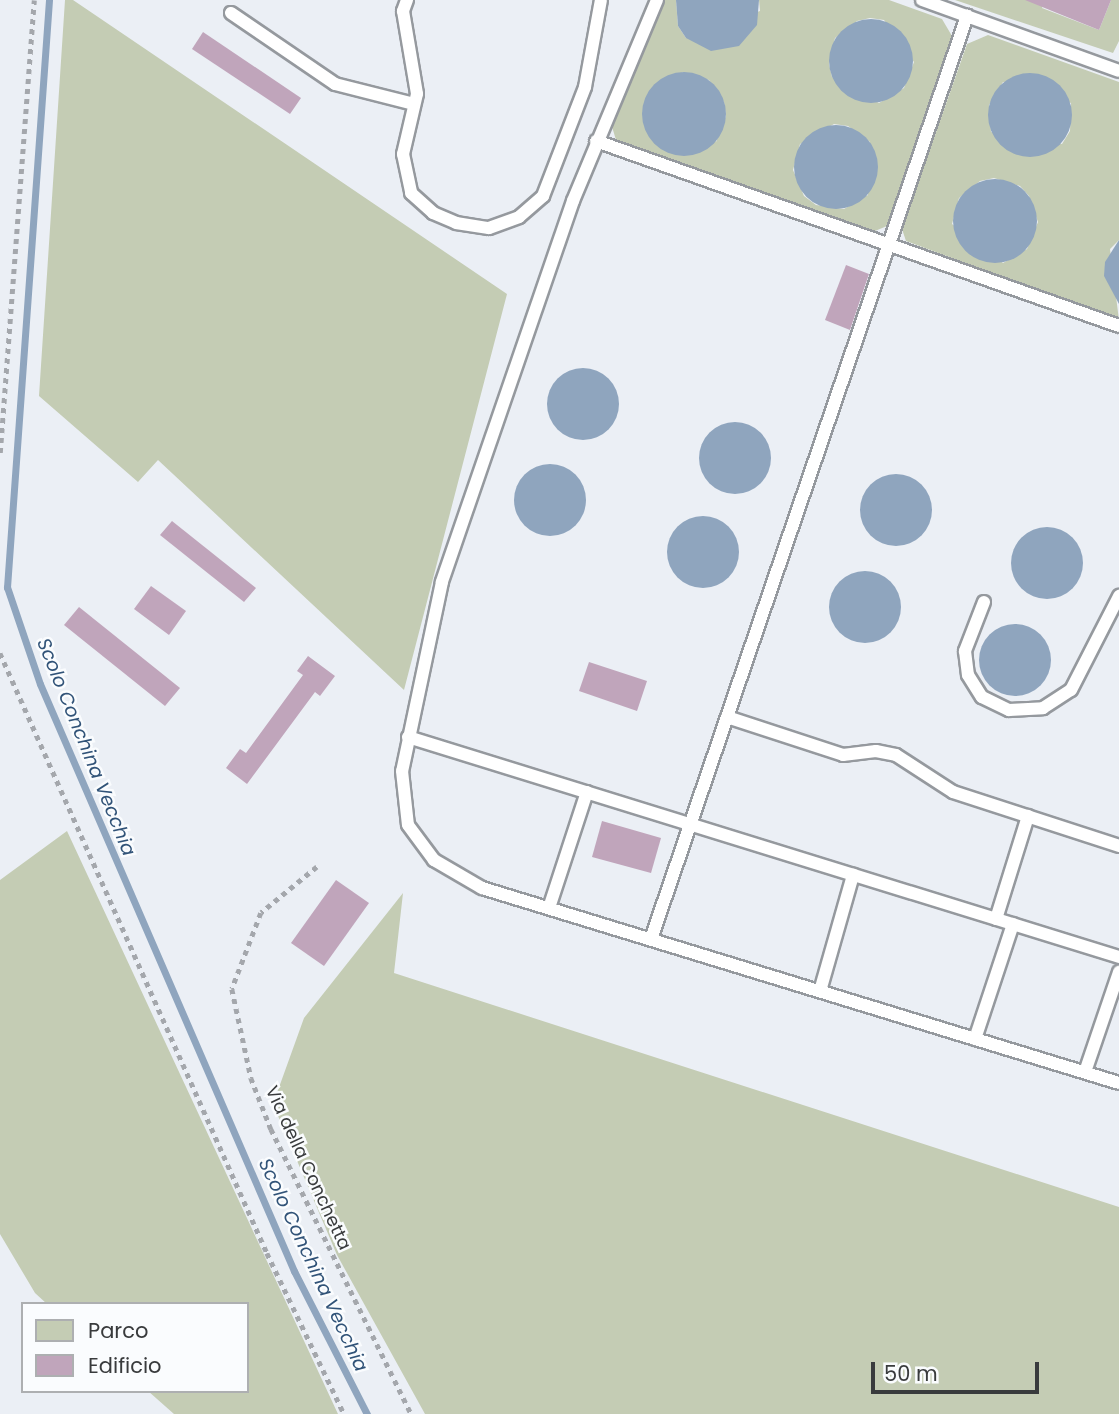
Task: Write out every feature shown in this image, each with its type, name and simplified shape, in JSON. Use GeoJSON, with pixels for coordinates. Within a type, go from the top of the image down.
{"type":"FeatureCollection","features":[{"type":"Feature","properties":{"kind":"lane"},"geometry":{"type":"LineString","coordinates":[[407,0],[403,10],[407,39],[417,70],[414,104],[403,154],[411,193],[433,213],[456,223],[489,228],[519,217],[543,196],[561,157],[585,87],[601,0]]}},
{"type":"Feature","properties":{"kind":"lane"},"geometry":{"type":"LineString","coordinates":[[657,0],[596,141],[442,582],[408,737],[401,790],[408,825],[418,843],[448,872],[549,908],[1119,1083]]}},
{"type":"Feature","properties":{"kind":"lane"},"geometry":{"type":"LineString","coordinates":[[922,0],[1119,71]]}},
{"type":"Feature","properties":{"kind":"lane"},"geometry":{"type":"LineString","coordinates":[[230,13],[335,84],[414,104]]}},
{"type":"Feature","properties":{"kind":"lane"},"geometry":{"type":"LineString","coordinates":[[651,939],[967,16]]}},
{"type":"Feature","properties":{"kind":"lane"},"geometry":{"type":"LineString","coordinates":[[596,141],[889,242],[1119,326]]}},
{"type":"Feature","properties":{"kind":"lane"},"geometry":{"type":"LineString","coordinates":[[984,602],[965,651],[968,675],[982,697],[1009,710],[1043,708],[1070,690],[1119,596]]}},
{"type":"Feature","properties":{"kind":"lane"},"geometry":{"type":"LineString","coordinates":[[727,717],[843,755],[876,751],[896,755],[940,786],[1119,846]]}},
{"type":"Feature","properties":{"kind":"lane"},"geometry":{"type":"LineString","coordinates":[[408,737],[1119,957]]}},
{"type":"Feature","properties":{"kind":"lane"},"geometry":{"type":"LineString","coordinates":[[549,908],[587,792]]}},
{"type":"Feature","properties":{"kind":"lane"},"geometry":{"type":"LineString","coordinates":[[996,919],[1028,816]]}},
{"type":"Feature","properties":{"kind":"lane"},"geometry":{"type":"LineString","coordinates":[[820,991],[853,874]]}},
{"type":"Feature","properties":{"kind":"lane"},"geometry":{"type":"LineString","coordinates":[[975,1039],[1013,924]]}},
{"type":"Feature","properties":{"kind":"lane"},"geometry":{"type":"LineString","coordinates":[[1085,1072],[1119,972]]}},
{"type":"Feature","properties":{"kind":"path"},"geometry":{"type":"LineString","coordinates":[[0,453],[34,0]]}},
{"type":"Feature","properties":{"kind":"path"},"geometry":{"type":"LineString","coordinates":[[0,653],[267,1253],[345,1414]]}},
{"type":"Feature","properties":{"kind":"path","name":"Via della Conchetta"},"geometry":{"type":"LineString","coordinates":[[317,867],[261,913],[232,989],[251,1078],[271,1129],[411,1414]]}},
{"type":"Feature","properties":{"kind":"green space"},"geometry":{"type":"Polygon","coordinates":[[[65,0],[73,0],[507,294],[404,690],[158,460],[138,482],[39,396],[65,0]]]}},
{"type":"Feature","properties":{"kind":"green space"},"geometry":{"type":"Polygon","coordinates":[[[663,0],[676,0],[678,26],[686,38],[760,11],[759,0],[889,0],[942,19],[952,36],[887,226],[875,231],[616,140],[610,120],[663,0]],[[870,18],[857,21],[835,38],[829,64],[832,77],[879,103],[904,88],[914,62],[884,20],[870,18]],[[682,72],[716,142],[726,116],[724,102],[709,80],[682,72]],[[834,124],[800,144],[793,170],[804,196],[816,205],[844,209],[868,195],[870,142],[848,126],[834,124]]]}},
{"type":"Feature","properties":{"kind":"green space"},"geometry":{"type":"Polygon","coordinates":[[[955,0],[1045,0],[1042,8],[1099,30],[1111,0],[1119,0],[1119,41],[1113,53],[955,0]]]}},
{"type":"Feature","properties":{"kind":"green space"},"geometry":{"type":"Polygon","coordinates":[[[988,35],[1119,82],[1119,240],[1110,249],[1119,320],[906,241],[902,229],[967,44],[988,35]],[[1003,82],[989,105],[991,132],[1062,144],[1070,131],[1071,103],[1003,82]],[[994,178],[980,181],[959,198],[952,224],[1003,263],[1027,249],[1038,222],[1029,196],[1020,186],[994,178]]]}},
{"type":"Feature","properties":{"kind":"green space"},"geometry":{"type":"Polygon","coordinates":[[[67,831],[338,1414],[174,1414],[150,1393],[248,1393],[248,1302],[45,1302],[35,1293],[0,1234],[0,880],[67,831]]]}},
{"type":"Feature","properties":{"kind":"green space"},"geometry":{"type":"Polygon","coordinates":[[[403,893],[394,973],[1119,1207],[1119,1414],[425,1414],[337,1255],[273,1104],[304,1018],[403,893]]]}},
{"type":"Feature","properties":{"kind":"water"},"geometry":{"type":"Polygon","coordinates":[[[676,0],[759,0],[757,25],[739,46],[711,51],[686,38],[678,26],[676,0]]]}},
{"type":"Feature","properties":{"kind":"water"},"geometry":{"type":"Polygon","coordinates":[[[871,19],[887,22],[901,31],[910,45],[913,61],[910,77],[901,91],[887,100],[871,103],[855,100],[841,91],[832,77],[829,61],[832,45],[841,31],[855,22],[871,19]]]}},
{"type":"Feature","properties":{"kind":"water"},"geometry":{"type":"Polygon","coordinates":[[[684,72],[700,75],[714,84],[723,98],[726,114],[723,130],[714,144],[700,153],[684,156],[668,153],[654,144],[645,130],[642,114],[645,98],[654,84],[668,75],[684,72]]]}},
{"type":"Feature","properties":{"kind":"water"},"geometry":{"type":"Polygon","coordinates":[[[1030,73],[1046,76],[1060,85],[1069,99],[1072,115],[1069,131],[1060,145],[1046,154],[1030,157],[1014,154],[1000,145],[991,131],[988,115],[991,99],[1000,85],[1014,76],[1030,73]]]}},
{"type":"Feature","properties":{"kind":"water"},"geometry":{"type":"Polygon","coordinates":[[[836,125],[852,128],[866,137],[875,151],[878,167],[875,183],[866,197],[852,206],[836,209],[820,206],[806,197],[797,183],[794,167],[797,151],[806,137],[820,128],[836,125]]]}},
{"type":"Feature","properties":{"kind":"water"},"geometry":{"type":"Polygon","coordinates":[[[995,179],[1011,182],[1025,191],[1034,205],[1037,221],[1034,237],[1025,251],[1011,260],[995,263],[979,260],[965,251],[956,237],[953,221],[956,205],[965,191],[979,182],[995,179]]]}},
{"type":"Feature","properties":{"kind":"water"},"geometry":{"type":"Polygon","coordinates":[[[1119,240],[1119,304],[1104,276],[1105,262],[1119,240]]]}},
{"type":"Feature","properties":{"kind":"water"},"geometry":{"type":"Polygon","coordinates":[[[590,368],[609,378],[617,390],[617,418],[609,430],[597,438],[576,440],[557,430],[549,418],[547,397],[557,378],[569,370],[590,368]]]}},
{"type":"Feature","properties":{"kind":"water"},"geometry":{"type":"Polygon","coordinates":[[[742,422],[761,432],[769,444],[769,472],[761,484],[749,492],[728,494],[709,484],[701,472],[699,451],[709,432],[721,424],[742,422]]]}},
{"type":"Feature","properties":{"kind":"water"},"geometry":{"type":"Polygon","coordinates":[[[557,464],[576,474],[584,486],[584,514],[576,526],[564,534],[543,536],[524,526],[516,514],[514,493],[524,474],[536,466],[557,464]]]}},
{"type":"Feature","properties":{"kind":"water"},"geometry":{"type":"Polygon","coordinates":[[[903,474],[922,484],[930,496],[930,524],[922,536],[910,544],[889,546],[870,536],[862,524],[860,503],[870,484],[882,476],[903,474]]]}},
{"type":"Feature","properties":{"kind":"water"},"geometry":{"type":"Polygon","coordinates":[[[710,516],[729,526],[737,538],[737,566],[729,578],[717,586],[696,588],[677,578],[669,566],[667,545],[677,526],[689,518],[710,516]]]}},
{"type":"Feature","properties":{"kind":"water"},"geometry":{"type":"Polygon","coordinates":[[[1054,527],[1073,537],[1081,549],[1081,577],[1073,589],[1061,597],[1040,599],[1021,589],[1013,577],[1011,556],[1021,537],[1033,529],[1054,527]]]}},
{"type":"Feature","properties":{"kind":"water"},"geometry":{"type":"Polygon","coordinates":[[[872,571],[891,581],[899,593],[899,621],[891,633],[879,641],[858,643],[839,633],[831,621],[829,600],[839,581],[851,573],[872,571]]]}},
{"type":"Feature","properties":{"kind":"water"},"geometry":{"type":"Polygon","coordinates":[[[1022,624],[1041,634],[1049,646],[1049,674],[1041,686],[1029,694],[1008,696],[989,686],[981,674],[979,653],[989,634],[1001,626],[1022,624]]]}},
{"type":"Feature","properties":{"kind":"building"},"geometry":{"type":"Polygon","coordinates":[[[1025,0],[1111,0],[1099,30],[1025,0]]]}},
{"type":"Feature","properties":{"kind":"building"},"geometry":{"type":"Polygon","coordinates":[[[203,32],[301,98],[290,114],[192,49],[203,32]]]}},
{"type":"Feature","properties":{"kind":"building"},"geometry":{"type":"Polygon","coordinates":[[[846,265],[869,274],[850,330],[825,320],[846,265]]]}},
{"type":"Feature","properties":{"kind":"building"},"geometry":{"type":"Polygon","coordinates":[[[172,521],[256,588],[244,602],[160,535],[172,521]]]}},
{"type":"Feature","properties":{"kind":"building"},"geometry":{"type":"Polygon","coordinates":[[[151,586],[186,611],[169,635],[134,609],[151,586]]]}},
{"type":"Feature","properties":{"kind":"building"},"geometry":{"type":"Polygon","coordinates":[[[79,607],[180,688],[165,706],[64,625],[79,607]]]}},
{"type":"Feature","properties":{"kind":"building"},"geometry":{"type":"Polygon","coordinates":[[[308,656],[335,676],[320,696],[315,692],[247,784],[226,768],[240,749],[246,753],[303,675],[297,671],[308,656]]]}},
{"type":"Feature","properties":{"kind":"building"},"geometry":{"type":"Polygon","coordinates":[[[589,662],[647,681],[637,711],[579,691],[589,662]]]}},
{"type":"Feature","properties":{"kind":"building"},"geometry":{"type":"Polygon","coordinates":[[[602,821],[661,838],[651,873],[592,857],[602,821]]]}},
{"type":"Feature","properties":{"kind":"building"},"geometry":{"type":"Polygon","coordinates":[[[336,880],[369,903],[324,966],[291,943],[336,880]]]}},
{"type":"Feature","properties":{"kind":"waterway","name":"Scolo Conchina Vecchia"},"geometry":{"type":"LineString","coordinates":[[49,0],[7,587],[40,684],[294,1271],[367,1414]]}}]}
